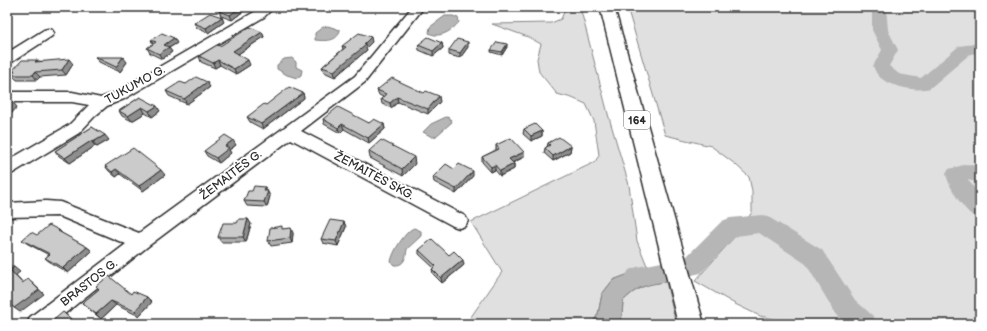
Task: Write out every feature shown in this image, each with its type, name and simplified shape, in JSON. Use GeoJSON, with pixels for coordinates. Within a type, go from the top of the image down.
{"type":"FeatureCollection","features":[{"type":"Feature","properties":{"kind":"main road","name":"164"},"geometry":{"type":"LineString","coordinates":[[606,7],[690,317]]}},
{"type":"Feature","properties":{"kind":"street","name":"TUKUMO G."},"geometry":{"type":"LineString","coordinates":[[7,169],[74,129],[90,112],[102,104],[119,96],[260,14],[268,7]]}},
{"type":"Feature","properties":{"kind":"street","name":"ŽEMAITĖS G."},"geometry":{"type":"LineString","coordinates":[[141,242],[360,79],[418,7]]}},
{"type":"Feature","properties":{"kind":"street"},"geometry":{"type":"LineString","coordinates":[[7,59],[48,33]]}},
{"type":"Feature","properties":{"kind":"street"},"geometry":{"type":"LineString","coordinates":[[7,97],[72,97],[102,104]]}},
{"type":"Feature","properties":{"kind":"street","name":"ŽEMAITĖS SKG."},"geometry":{"type":"LineString","coordinates":[[290,131],[459,221]]}},
{"type":"Feature","properties":{"kind":"street"},"geometry":{"type":"LineString","coordinates":[[11,207],[60,209],[141,242]]}},
{"type":"Feature","properties":{"kind":"street","name":"BRASTOS G."},"geometry":{"type":"LineString","coordinates":[[37,324],[141,242]]}},
{"type":"Feature","properties":{"kind":"shaded area"},"geometry":{"type":"Polygon","coordinates":[[[566,7],[580,7],[608,114],[629,185],[637,241],[648,268],[613,280],[602,294],[598,314],[592,324],[466,324],[502,272],[471,222],[595,162],[599,155],[594,121],[586,104],[557,94],[539,72],[537,59],[541,44],[528,37],[492,24],[551,23],[561,19],[566,7]]]}},
{"type":"Feature","properties":{"kind":"shaded area"},"geometry":{"type":"Polygon","coordinates":[[[627,7],[980,7],[980,324],[798,324],[760,316],[735,304],[695,281],[739,232],[752,212],[752,191],[749,177],[735,164],[711,146],[665,135],[627,7]]]}},
{"type":"Feature","properties":{"kind":"shaded area"},"geometry":{"type":"Polygon","coordinates":[[[445,16],[453,16],[458,18],[459,22],[453,28],[441,35],[433,35],[429,33],[430,27],[445,16]]]}},
{"type":"Feature","properties":{"kind":"shaded area"},"geometry":{"type":"Polygon","coordinates":[[[328,26],[340,30],[337,37],[330,40],[315,40],[315,33],[323,27],[328,26]]]}},
{"type":"Feature","properties":{"kind":"shaded area"},"geometry":{"type":"Polygon","coordinates":[[[292,58],[296,62],[296,67],[302,70],[301,75],[297,78],[287,75],[277,69],[277,65],[284,59],[292,58]]]}},
{"type":"Feature","properties":{"kind":"shaded area"},"geometry":{"type":"Polygon","coordinates":[[[446,117],[450,118],[452,122],[435,137],[423,132],[431,124],[446,117]]]}},
{"type":"Feature","properties":{"kind":"shaded area"},"geometry":{"type":"Polygon","coordinates":[[[414,228],[421,231],[421,236],[407,249],[404,261],[400,264],[394,265],[391,262],[396,248],[407,233],[414,228]]]}},
{"type":"Feature","properties":{"kind":"shaded area"},"geometry":{"type":"Polygon","coordinates":[[[662,266],[666,282],[642,287],[628,296],[623,301],[622,316],[618,324],[592,324],[598,314],[602,294],[613,280],[639,270],[662,266]]]}},
{"type":"Feature","properties":{"kind":"shaded area"},"geometry":{"type":"Polygon","coordinates":[[[666,282],[676,324],[618,324],[622,316],[623,301],[628,296],[642,287],[666,282]]]}},
{"type":"Feature","properties":{"kind":"building"},"geometry":{"type":"Polygon","coordinates":[[[224,7],[241,7],[230,15],[219,11],[224,7]]]}},
{"type":"Feature","properties":{"kind":"building"},"geometry":{"type":"Polygon","coordinates":[[[210,13],[222,17],[206,28],[194,23],[210,13]]]}},
{"type":"Feature","properties":{"kind":"building"},"geometry":{"type":"Polygon","coordinates":[[[250,27],[262,32],[233,51],[248,60],[234,69],[218,60],[213,63],[199,56],[217,45],[220,46],[250,27]]]}},
{"type":"Feature","properties":{"kind":"building"},"geometry":{"type":"Polygon","coordinates":[[[162,33],[174,38],[164,45],[169,47],[159,54],[147,48],[156,42],[151,40],[162,33]]]}},
{"type":"Feature","properties":{"kind":"building"},"geometry":{"type":"Polygon","coordinates":[[[359,33],[371,37],[364,44],[366,45],[334,71],[322,67],[346,47],[342,46],[359,33]]]}},
{"type":"Feature","properties":{"kind":"building"},"geometry":{"type":"Polygon","coordinates":[[[428,37],[442,43],[433,51],[418,45],[428,37]]]}},
{"type":"Feature","properties":{"kind":"building"},"geometry":{"type":"Polygon","coordinates":[[[457,39],[468,42],[460,53],[449,50],[457,39]]]}},
{"type":"Feature","properties":{"kind":"building"},"geometry":{"type":"Polygon","coordinates":[[[497,42],[507,44],[502,52],[491,50],[497,42]]]}},
{"type":"Feature","properties":{"kind":"building"},"geometry":{"type":"Polygon","coordinates":[[[95,57],[123,57],[116,67],[95,57]]]}},
{"type":"Feature","properties":{"kind":"building"},"geometry":{"type":"Polygon","coordinates":[[[69,59],[62,70],[35,72],[33,75],[12,75],[15,71],[12,71],[22,60],[37,60],[35,62],[69,59]]]}},
{"type":"Feature","properties":{"kind":"building"},"geometry":{"type":"Polygon","coordinates":[[[196,77],[207,82],[184,99],[166,91],[180,82],[186,84],[196,77]]]}},
{"type":"Feature","properties":{"kind":"building"},"geometry":{"type":"Polygon","coordinates":[[[392,78],[424,93],[426,91],[439,96],[428,109],[397,97],[390,103],[381,99],[386,94],[377,90],[392,78]]]}},
{"type":"Feature","properties":{"kind":"building"},"geometry":{"type":"Polygon","coordinates":[[[289,87],[303,93],[261,124],[247,117],[264,104],[266,105],[289,87]]]}},
{"type":"Feature","properties":{"kind":"building"},"geometry":{"type":"Polygon","coordinates":[[[140,97],[157,106],[149,111],[142,107],[128,116],[119,111],[140,97]]]}},
{"type":"Feature","properties":{"kind":"building"},"geometry":{"type":"Polygon","coordinates":[[[338,107],[369,123],[374,119],[384,124],[368,138],[342,124],[338,128],[323,119],[338,107]]]}},
{"type":"Feature","properties":{"kind":"building"},"geometry":{"type":"Polygon","coordinates":[[[535,124],[542,131],[531,136],[524,129],[535,124]]]}},
{"type":"Feature","properties":{"kind":"building"},"geometry":{"type":"Polygon","coordinates":[[[92,127],[105,135],[93,142],[91,141],[65,158],[55,151],[92,127]]]}},
{"type":"Feature","properties":{"kind":"building"},"geometry":{"type":"Polygon","coordinates":[[[225,135],[233,140],[225,146],[229,148],[216,158],[204,151],[225,135]]]}},
{"type":"Feature","properties":{"kind":"building"},"geometry":{"type":"Polygon","coordinates":[[[559,137],[571,146],[553,156],[545,148],[550,145],[548,143],[559,137]]]}},
{"type":"Feature","properties":{"kind":"building"},"geometry":{"type":"Polygon","coordinates":[[[511,138],[524,152],[509,159],[514,164],[500,171],[495,165],[491,167],[482,157],[499,149],[496,145],[511,138]]]}},
{"type":"Feature","properties":{"kind":"building"},"geometry":{"type":"Polygon","coordinates":[[[381,140],[414,157],[402,169],[369,151],[381,140]]]}},
{"type":"Feature","properties":{"kind":"building"},"geometry":{"type":"Polygon","coordinates":[[[133,148],[161,170],[139,186],[116,169],[112,172],[105,166],[133,148]]]}},
{"type":"Feature","properties":{"kind":"building"},"geometry":{"type":"Polygon","coordinates":[[[446,164],[454,169],[459,164],[473,171],[456,189],[433,177],[446,164]]]}},
{"type":"Feature","properties":{"kind":"building"},"geometry":{"type":"Polygon","coordinates":[[[254,186],[265,187],[264,191],[268,191],[264,202],[244,201],[248,191],[252,191],[254,186]]]}},
{"type":"Feature","properties":{"kind":"building"},"geometry":{"type":"Polygon","coordinates":[[[239,219],[248,219],[243,237],[218,237],[223,223],[237,223],[239,219]]]}},
{"type":"Feature","properties":{"kind":"building"},"geometry":{"type":"Polygon","coordinates":[[[330,220],[344,222],[336,241],[321,239],[330,220]]]}},
{"type":"Feature","properties":{"kind":"building"},"geometry":{"type":"Polygon","coordinates":[[[49,225],[87,247],[63,268],[45,258],[50,254],[22,240],[31,232],[37,235],[49,225]]]}},
{"type":"Feature","properties":{"kind":"building"},"geometry":{"type":"Polygon","coordinates":[[[282,226],[282,229],[291,228],[290,238],[268,241],[270,228],[282,226]]]}},
{"type":"Feature","properties":{"kind":"building"},"geometry":{"type":"Polygon","coordinates":[[[432,239],[449,255],[454,251],[463,260],[441,278],[432,269],[436,266],[419,250],[432,239]]]}},
{"type":"Feature","properties":{"kind":"building"},"geometry":{"type":"Polygon","coordinates":[[[7,263],[14,267],[10,270],[22,283],[28,279],[39,290],[14,308],[7,300],[7,263]]]}},
{"type":"Feature","properties":{"kind":"building"},"geometry":{"type":"Polygon","coordinates":[[[109,276],[131,294],[133,291],[147,297],[135,311],[111,301],[96,314],[82,303],[99,289],[96,286],[109,276]]]}},
{"type":"Feature","properties":{"kind":"building"},"geometry":{"type":"Polygon","coordinates":[[[63,312],[74,322],[72,324],[49,324],[63,312]]]}},
{"type":"Feature","properties":{"kind":"waterway"},"geometry":{"type":"LineString","coordinates":[[879,7],[880,30],[890,50],[881,66],[884,71],[893,78],[924,84],[965,50],[980,48]]}},
{"type":"Feature","properties":{"kind":"waterway"},"geometry":{"type":"LineString","coordinates":[[980,175],[967,172],[956,174],[958,182],[980,211]]}},
{"type":"Feature","properties":{"kind":"waterway"},"geometry":{"type":"LineString","coordinates":[[637,277],[693,266],[730,227],[762,224],[814,257],[846,308],[864,324]]}}]}
